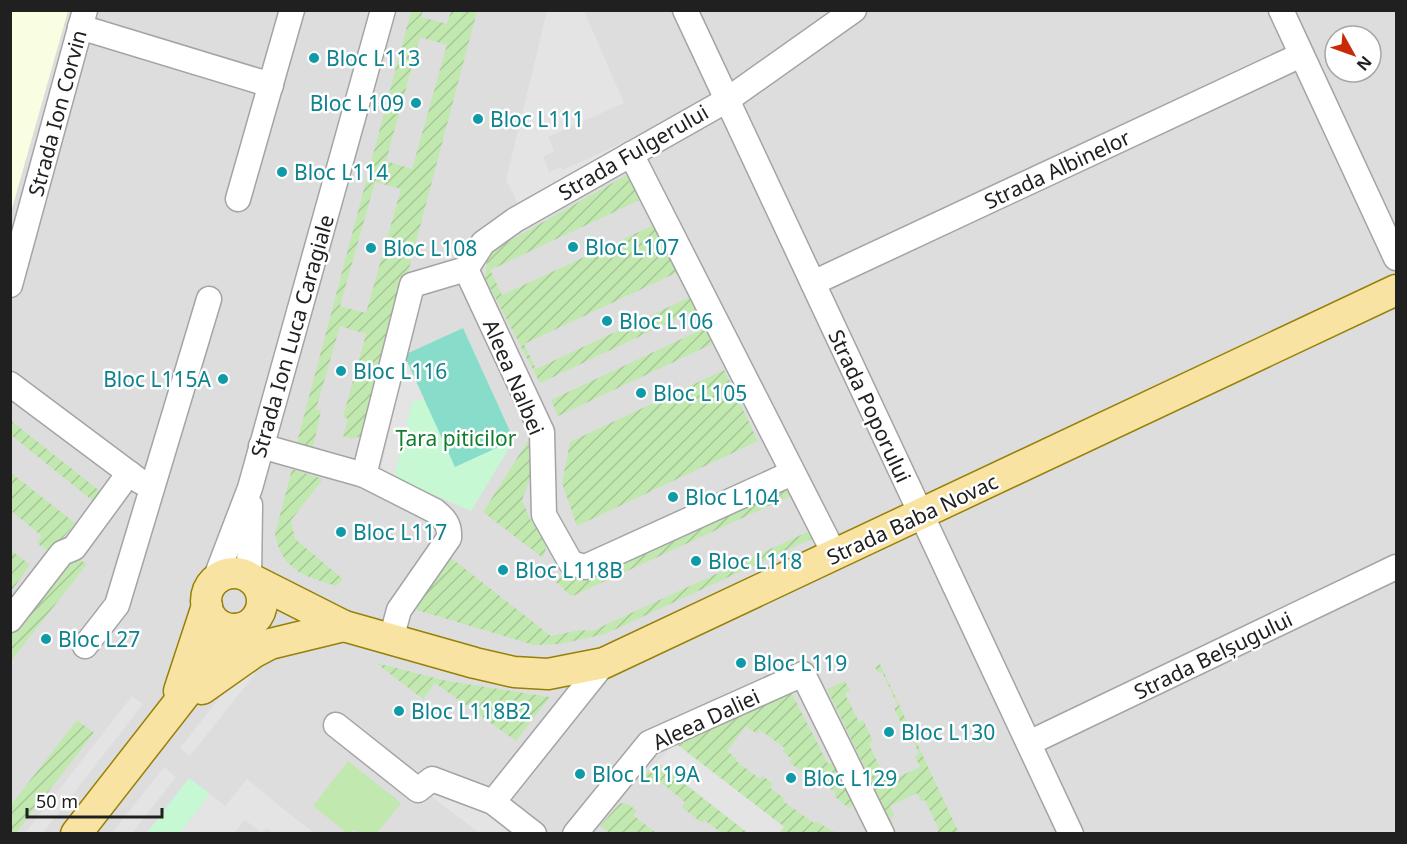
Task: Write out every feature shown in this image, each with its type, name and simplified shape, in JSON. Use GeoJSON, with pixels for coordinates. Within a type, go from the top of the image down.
{"type":"FeatureCollection","features":[{"type":"Feature","properties":{"kind":"main road","name":"Strada Baba Novac"},"geometry":{"type":"LineString","coordinates":[[251,579],[344,626],[514,672],[548,674],[604,663],[1396,290]]}},
{"type":"Feature","properties":{"kind":"main road"},"geometry":{"type":"LineString","coordinates":[[235,573],[251,579],[260,592],[262,605],[252,622],[238,628],[220,625],[210,613],[211,594],[220,577],[235,573]]}},
{"type":"Feature","properties":{"kind":"main road","name":"Strada Ion Luca Caragiale"},"geometry":{"type":"LineString","coordinates":[[172,713],[211,594]]}},
{"type":"Feature","properties":{"kind":"main road","name":"Strada Baba Novac"},"geometry":{"type":"LineString","coordinates":[[238,628],[344,626]]}},
{"type":"Feature","properties":{"kind":"main road"},"geometry":{"type":"LineString","coordinates":[[172,713],[236,664],[270,644],[344,626]]}},
{"type":"Feature","properties":{"kind":"main road","name":"Strada Ion Luca Caragiale"},"geometry":{"type":"LineString","coordinates":[[76,834],[238,628]]}},
{"type":"Feature","properties":{"kind":"street"},"geometry":{"type":"LineString","coordinates":[[238,199],[292,10]]}},
{"type":"Feature","properties":{"kind":"street","name":"Strada Ion Luca Caragiale"},"geometry":{"type":"LineString","coordinates":[[211,594],[250,488],[383,10]]}},
{"type":"Feature","properties":{"kind":"street","name":"Strada Poporului"},"geometry":{"type":"LineString","coordinates":[[685,10],[1071,834]]}},
{"type":"Feature","properties":{"kind":"street","name":"Strada Fulgerului"},"geometry":{"type":"LineString","coordinates":[[466,269],[483,243],[515,220],[727,100],[854,10]]}},
{"type":"Feature","properties":{"kind":"street"},"geometry":{"type":"LineString","coordinates":[[1281,10],[1396,258]]}},
{"type":"Feature","properties":{"kind":"street"},"geometry":{"type":"LineString","coordinates":[[83,19],[271,85]]}},
{"type":"Feature","properties":{"kind":"street","name":"Strada Ion Corvin"},"geometry":{"type":"LineString","coordinates":[[10,285],[83,19]]}},
{"type":"Feature","properties":{"kind":"street","name":"Strada Albinelor"},"geometry":{"type":"LineString","coordinates":[[813,283],[1301,55]]}},
{"type":"Feature","properties":{"kind":"street"},"geometry":{"type":"LineString","coordinates":[[631,154],[835,555]]}},
{"type":"Feature","properties":{"kind":"street"},"geometry":{"type":"LineString","coordinates":[[364,475],[412,285],[466,269]]}},
{"type":"Feature","properties":{"kind":"street","name":"Aleea Nalbei"},"geometry":{"type":"LineString","coordinates":[[466,269],[542,432],[544,515],[571,563],[585,567],[792,473]]}},
{"type":"Feature","properties":{"kind":"street"},"geometry":{"type":"LineString","coordinates":[[85,646],[117,604],[209,299]]}},
{"type":"Feature","properties":{"kind":"street"},"geometry":{"type":"LineString","coordinates":[[10,384],[153,490]]}},
{"type":"Feature","properties":{"kind":"street"},"geometry":{"type":"LineString","coordinates":[[261,446],[364,475],[435,511],[445,520],[450,530],[446,545],[399,610],[391,639]]}},
{"type":"Feature","properties":{"kind":"street"},"geometry":{"type":"LineString","coordinates":[[10,620],[62,554],[74,548],[129,473]]}},
{"type":"Feature","properties":{"kind":"street","name":"Strada Ion Luca Caragiale"},"geometry":{"type":"LineString","coordinates":[[250,488],[251,579]]}},
{"type":"Feature","properties":{"kind":"street","name":"Strada Belșugului"},"geometry":{"type":"LineString","coordinates":[[1029,743],[1396,567]]}},
{"type":"Feature","properties":{"kind":"street"},"geometry":{"type":"LineString","coordinates":[[493,802],[604,663]]}},
{"type":"Feature","properties":{"kind":"street","name":"Aleea Daliei"},"geometry":{"type":"LineString","coordinates":[[575,834],[649,743],[803,674],[882,834]]}},
{"type":"Feature","properties":{"kind":"street"},"geometry":{"type":"LineString","coordinates":[[336,725],[418,789],[432,779],[493,802],[534,834]]}},
{"type":"Feature","properties":{"kind":"shaded area"},"geometry":{"type":"Polygon","coordinates":[[[10,11],[68,11],[11,212],[10,11]]]}},
{"type":"Feature","properties":{"kind":"shaded area"},"geometry":{"type":"Polygon","coordinates":[[[11,11],[1396,11],[1396,833],[11,833],[11,11]]]}},
{"type":"Feature","properties":{"kind":"shaded area"},"geometry":{"type":"Polygon","coordinates":[[[547,11],[584,11],[624,103],[548,137],[554,151],[543,157],[549,172],[561,167],[563,170],[635,137],[638,141],[520,207],[506,180],[547,11]]]}},
{"type":"Feature","properties":{"kind":"shaded area"},"geometry":{"type":"Polygon","coordinates":[[[404,355],[424,399],[412,402],[394,477],[380,474],[404,355]]]}},
{"type":"Feature","properties":{"kind":"shaded area"},"geometry":{"type":"Polygon","coordinates":[[[245,666],[255,674],[190,756],[180,748],[245,666]]]}},
{"type":"Feature","properties":{"kind":"shaded area"},"geometry":{"type":"Polygon","coordinates":[[[132,696],[143,704],[43,833],[25,833],[132,696]]]}},
{"type":"Feature","properties":{"kind":"shaded area"},"geometry":{"type":"Polygon","coordinates":[[[675,743],[784,827],[779,833],[748,833],[657,762],[675,743]]]}},
{"type":"Feature","properties":{"kind":"shaded area"},"geometry":{"type":"Polygon","coordinates":[[[164,767],[176,777],[132,833],[112,833],[164,767]]]}},
{"type":"Feature","properties":{"kind":"shaded area"},"geometry":{"type":"Polygon","coordinates":[[[247,779],[314,833],[273,833],[266,828],[262,833],[245,820],[234,833],[180,833],[210,794],[225,806],[247,779]]]}},
{"type":"Feature","properties":{"kind":"shaded area"},"geometry":{"type":"Polygon","coordinates":[[[434,786],[475,805],[512,833],[479,833],[427,793],[434,786]]]}},
{"type":"Feature","properties":{"kind":"green space"},"geometry":{"type":"Polygon","coordinates":[[[411,11],[423,11],[421,17],[447,24],[451,11],[477,11],[365,435],[351,439],[343,436],[348,419],[343,417],[366,334],[340,326],[316,409],[321,411],[312,452],[296,446],[411,11]],[[420,37],[386,161],[412,169],[447,45],[420,37]],[[375,182],[340,306],[366,313],[401,189],[375,182]]]}},
{"type":"Feature","properties":{"kind":"green space"},"geometry":{"type":"Polygon","coordinates":[[[632,172],[644,198],[490,270],[502,295],[656,224],[678,272],[524,344],[536,369],[690,297],[696,310],[540,383],[485,278],[488,253],[632,172]]]}},
{"type":"Feature","properties":{"kind":"green space","name":"Țara piticilor"},"geometry":{"type":"Polygon","coordinates":[[[463,328],[514,440],[471,511],[394,477],[412,401],[424,399],[404,355],[463,328]]]}},
{"type":"Feature","properties":{"kind":"green space"},"geometry":{"type":"Polygon","coordinates":[[[463,328],[514,440],[455,467],[404,355],[463,328]]]}},
{"type":"Feature","properties":{"kind":"green space"},"geometry":{"type":"Polygon","coordinates":[[[705,328],[712,344],[558,416],[551,400],[705,328]]]}},
{"type":"Feature","properties":{"kind":"green space"},"geometry":{"type":"Polygon","coordinates":[[[724,370],[758,441],[577,526],[562,483],[570,442],[724,370]]]}},
{"type":"Feature","properties":{"kind":"green space"},"geometry":{"type":"Polygon","coordinates":[[[10,420],[101,492],[93,501],[11,435],[10,420]]]}},
{"type":"Feature","properties":{"kind":"green space"},"geometry":{"type":"Polygon","coordinates":[[[531,436],[535,465],[522,500],[531,521],[548,540],[543,558],[483,512],[531,436]]]}},
{"type":"Feature","properties":{"kind":"green space"},"geometry":{"type":"Polygon","coordinates":[[[292,469],[323,479],[291,520],[295,539],[343,579],[336,586],[296,570],[283,556],[278,546],[275,534],[292,469]]]}},
{"type":"Feature","properties":{"kind":"green space"},"geometry":{"type":"Polygon","coordinates":[[[10,472],[75,523],[51,553],[37,543],[42,536],[11,511],[10,472]]]}},
{"type":"Feature","properties":{"kind":"green space"},"geometry":{"type":"Polygon","coordinates":[[[784,487],[799,492],[575,595],[571,596],[556,582],[565,572],[784,487]]]}},
{"type":"Feature","properties":{"kind":"green space"},"geometry":{"type":"Polygon","coordinates":[[[816,528],[820,535],[605,634],[560,644],[534,645],[417,610],[417,604],[451,558],[551,636],[580,630],[592,631],[816,528]]]}},
{"type":"Feature","properties":{"kind":"green space"},"geometry":{"type":"Polygon","coordinates":[[[11,550],[30,565],[12,590],[10,588],[11,550]]]}},
{"type":"Feature","properties":{"kind":"green space"},"geometry":{"type":"Polygon","coordinates":[[[76,558],[87,564],[11,661],[10,634],[65,562],[76,558]]]}},
{"type":"Feature","properties":{"kind":"green space"},"geometry":{"type":"Polygon","coordinates":[[[376,663],[447,681],[550,697],[516,741],[435,683],[423,699],[376,663]]]}},
{"type":"Feature","properties":{"kind":"green space"},"geometry":{"type":"Polygon","coordinates":[[[880,664],[959,833],[937,833],[939,830],[925,800],[921,801],[917,793],[890,806],[894,815],[890,818],[896,833],[827,689],[845,681],[850,691],[845,694],[859,722],[863,720],[873,741],[869,744],[882,772],[885,771],[890,781],[920,767],[915,756],[919,754],[904,721],[901,723],[894,708],[898,706],[882,672],[878,673],[875,667],[880,664]]]}},
{"type":"Feature","properties":{"kind":"green space"},"geometry":{"type":"Polygon","coordinates":[[[791,692],[828,764],[836,761],[859,801],[849,808],[834,796],[836,793],[805,770],[803,772],[790,763],[792,759],[783,752],[785,748],[760,730],[757,734],[746,726],[727,751],[737,759],[736,761],[760,779],[763,776],[773,784],[770,788],[784,798],[783,801],[814,823],[816,821],[835,833],[779,833],[784,827],[675,743],[791,692]]]}},
{"type":"Feature","properties":{"kind":"green space"},"geometry":{"type":"Polygon","coordinates":[[[77,720],[94,733],[16,833],[11,833],[11,805],[77,720]]]}},
{"type":"Feature","properties":{"kind":"green space"},"geometry":{"type":"Polygon","coordinates":[[[348,761],[401,803],[377,833],[359,833],[355,830],[347,833],[313,806],[348,761]]]}},
{"type":"Feature","properties":{"kind":"green space"},"geometry":{"type":"Polygon","coordinates":[[[657,762],[748,833],[722,833],[704,820],[702,823],[682,807],[685,802],[658,780],[654,784],[644,776],[657,762]]]}},
{"type":"Feature","properties":{"kind":"green space"},"geometry":{"type":"Polygon","coordinates":[[[189,778],[210,794],[180,833],[146,834],[189,778]]]}},
{"type":"Feature","properties":{"kind":"green space"},"geometry":{"type":"Polygon","coordinates":[[[620,803],[628,804],[637,811],[633,815],[656,833],[610,833],[600,826],[620,803]]]}},
{"type":"Feature","properties":{"kind":"place","name":"Bloc L113"},"geometry":{"type":"Point","coordinates":[314,58]}},
{"type":"Feature","properties":{"kind":"place","name":"Bloc L109"},"geometry":{"type":"Point","coordinates":[416,103]}},
{"type":"Feature","properties":{"kind":"place","name":"Bloc L111"},"geometry":{"type":"Point","coordinates":[478,119]}},
{"type":"Feature","properties":{"kind":"place","name":"Bloc L114"},"geometry":{"type":"Point","coordinates":[282,172]}},
{"type":"Feature","properties":{"kind":"place","name":"Bloc L107"},"geometry":{"type":"Point","coordinates":[573,247]}},
{"type":"Feature","properties":{"kind":"place","name":"Bloc L108"},"geometry":{"type":"Point","coordinates":[371,248]}},
{"type":"Feature","properties":{"kind":"place","name":"Bloc L106"},"geometry":{"type":"Point","coordinates":[607,321]}},
{"type":"Feature","properties":{"kind":"place","name":"Bloc L116"},"geometry":{"type":"Point","coordinates":[341,371]}},
{"type":"Feature","properties":{"kind":"place","name":"Bloc L115A"},"geometry":{"type":"Point","coordinates":[223,379]}},
{"type":"Feature","properties":{"kind":"place","name":"Bloc L105"},"geometry":{"type":"Point","coordinates":[641,393]}},
{"type":"Feature","properties":{"kind":"place","name":"Bloc L104"},"geometry":{"type":"Point","coordinates":[673,497]}},
{"type":"Feature","properties":{"kind":"place","name":"Bloc L117"},"geometry":{"type":"Point","coordinates":[341,532]}},
{"type":"Feature","properties":{"kind":"place","name":"Bloc L118"},"geometry":{"type":"Point","coordinates":[696,561]}},
{"type":"Feature","properties":{"kind":"place","name":"Bloc L118B"},"geometry":{"type":"Point","coordinates":[503,570]}},
{"type":"Feature","properties":{"kind":"place","name":"Bloc L27"},"geometry":{"type":"Point","coordinates":[46,639]}},
{"type":"Feature","properties":{"kind":"place","name":"Bloc L119"},"geometry":{"type":"Point","coordinates":[741,663]}},
{"type":"Feature","properties":{"kind":"place","name":"Bloc L118B2"},"geometry":{"type":"Point","coordinates":[399,711]}},
{"type":"Feature","properties":{"kind":"place","name":"Bloc L130"},"geometry":{"type":"Point","coordinates":[889,732]}},
{"type":"Feature","properties":{"kind":"place","name":"Bloc L119A"},"geometry":{"type":"Point","coordinates":[580,774]}},
{"type":"Feature","properties":{"kind":"place","name":"Bloc L129"},"geometry":{"type":"Point","coordinates":[791,778]}}]}
